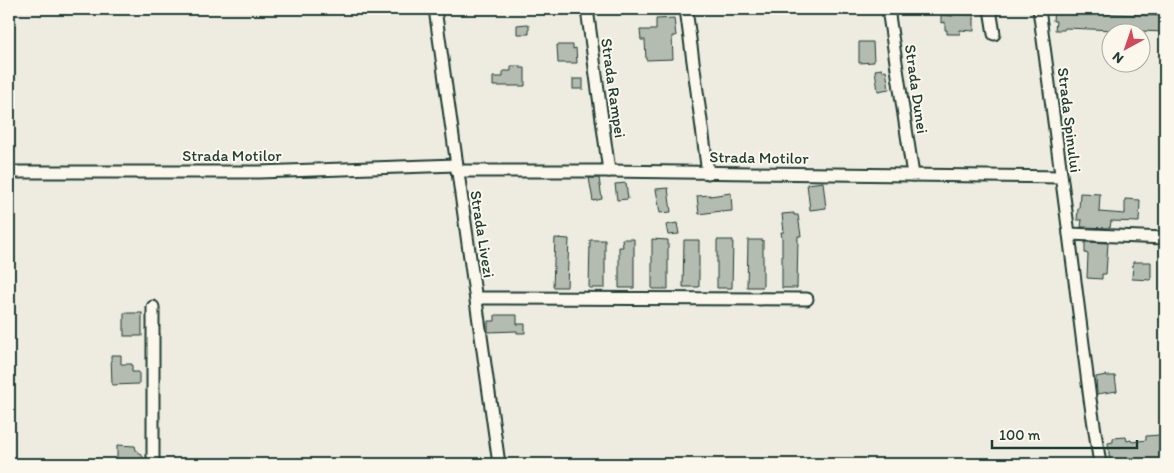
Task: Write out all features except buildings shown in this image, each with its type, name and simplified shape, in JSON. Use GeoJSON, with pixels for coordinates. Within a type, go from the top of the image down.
{"type":"FeatureCollection","features":[{"type":"Feature","properties":{"kind":"street","name":"Strada Livezi"},"geometry":{"type":"LineString","coordinates":[[435,9],[500,464]]}},
{"type":"Feature","properties":{"kind":"street","name":"Strada Rampei"},"geometry":{"type":"LineString","coordinates":[[587,9],[609,171]]}},
{"type":"Feature","properties":{"kind":"street"},"geometry":{"type":"LineString","coordinates":[[686,9],[708,173]]}},
{"type":"Feature","properties":{"kind":"street","name":"Strada Dunei"},"geometry":{"type":"LineString","coordinates":[[888,9],[913,175]]}},
{"type":"Feature","properties":{"kind":"street"},"geometry":{"type":"LineString","coordinates":[[990,9],[994,34]]}},
{"type":"Feature","properties":{"kind":"street","name":"Strada Spinului"},"geometry":{"type":"LineString","coordinates":[[1039,9],[1100,464]]}},
{"type":"Feature","properties":{"kind":"street","name":"Strada Motilor"},"geometry":{"type":"LineString","coordinates":[[9,172],[259,172],[457,168],[1061,177]]}},
{"type":"Feature","properties":{"kind":"street"},"geometry":{"type":"LineString","coordinates":[[1070,234],[1165,238]]}},
{"type":"Feature","properties":{"kind":"street"},"geometry":{"type":"LineString","coordinates":[[476,298],[808,299]]}},
{"type":"Feature","properties":{"kind":"street"},"geometry":{"type":"LineString","coordinates":[[153,308],[153,464]]}}]}
